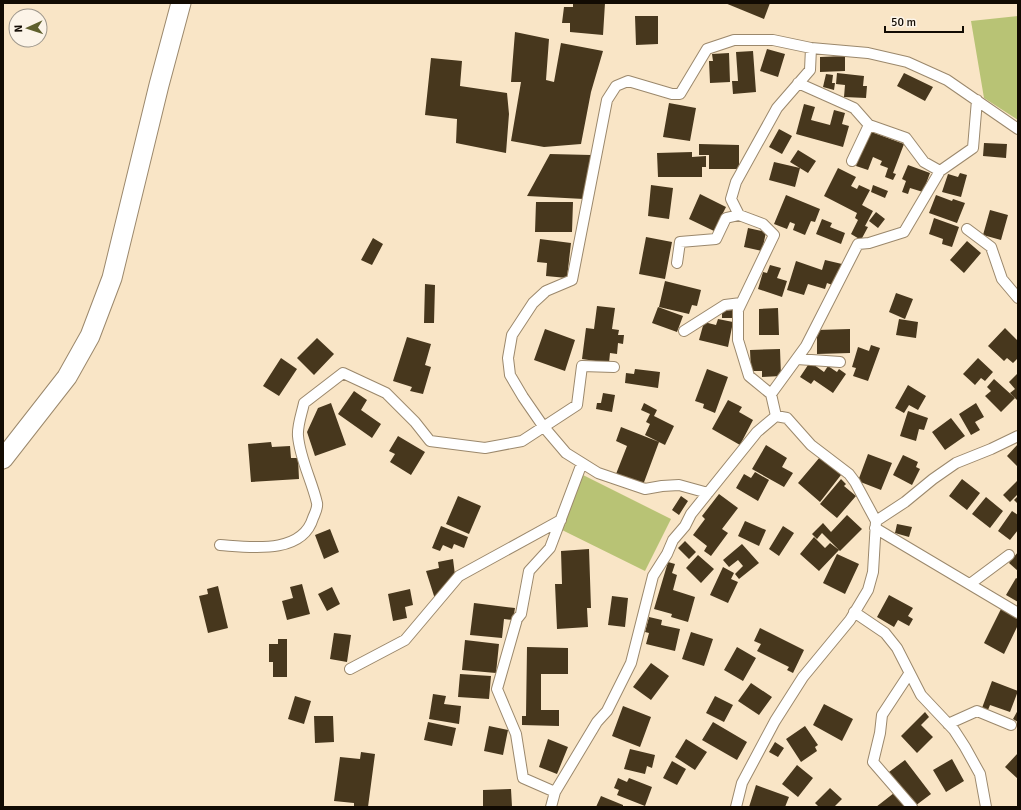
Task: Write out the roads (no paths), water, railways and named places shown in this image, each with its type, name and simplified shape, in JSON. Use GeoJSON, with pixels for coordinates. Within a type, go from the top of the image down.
{"type":"FeatureCollection","features":[{"type":"Feature","properties":{"kind":"highway"},"geometry":{"type":"LineString","coordinates":[[3,459],[32,424],[67,377],[90,336],[112,278],[159,85],[181,3]]}},
{"type":"Feature","properties":{"kind":"street"},"geometry":{"type":"LineString","coordinates":[[708,493],[679,486],[662,486],[645,489],[598,473],[582,464],[566,453],[543,426],[510,375],[508,358],[512,335],[533,303],[546,291],[572,280],[607,100],[616,86],[628,81],[672,94],[680,94],[707,49],[734,40],[773,40],[811,48],[868,53],[907,62],[947,80],[1018,129]]}},
{"type":"Feature","properties":{"kind":"street"},"geometry":{"type":"LineString","coordinates":[[738,215],[731,199],[736,182],[777,108],[810,70],[811,48]]}},
{"type":"Feature","properties":{"kind":"street"},"geometry":{"type":"LineString","coordinates":[[798,83],[854,108],[869,125],[906,138],[924,162],[940,171]]}},
{"type":"Feature","properties":{"kind":"street"},"geometry":{"type":"LineString","coordinates":[[771,394],[806,346],[858,244],[870,243],[904,232],[940,171],[973,148],[977,100]]}},
{"type":"Feature","properties":{"kind":"street"},"geometry":{"type":"LineString","coordinates":[[852,161],[869,125]]}},
{"type":"Feature","properties":{"kind":"street"},"geometry":{"type":"LineString","coordinates":[[677,263],[680,242],[716,239],[726,218],[738,215],[763,224],[774,235],[738,310],[738,340],[748,376],[771,394],[776,416]]}},
{"type":"Feature","properties":{"kind":"street"},"geometry":{"type":"LineString","coordinates":[[967,229],[991,247],[1002,279],[1018,298]]}},
{"type":"Feature","properties":{"kind":"street"},"geometry":{"type":"LineString","coordinates":[[684,331],[725,305],[741,303]]}},
{"type":"Feature","properties":{"kind":"street"},"geometry":{"type":"LineString","coordinates":[[797,359],[840,362]]}},
{"type":"Feature","properties":{"kind":"street"},"geometry":{"type":"LineString","coordinates":[[220,545],[260,548],[299,540],[312,523],[317,505],[308,477],[298,435],[304,403],[342,373],[386,393],[415,422],[430,441],[485,448],[522,441],[577,405],[582,366],[614,366]]}},
{"type":"Feature","properties":{"kind":"street"},"geometry":{"type":"LineString","coordinates":[[551,807],[555,792],[596,722],[607,711],[631,663],[654,576],[667,554],[673,540],[708,493],[757,432],[776,416]]}},
{"type":"Feature","properties":{"kind":"street"},"geometry":{"type":"LineString","coordinates":[[736,807],[742,782],[775,721],[803,677],[835,640],[854,612],[868,590],[873,572],[875,524],[849,474],[811,445],[787,418],[776,416]]}},
{"type":"Feature","properties":{"kind":"street"},"geometry":{"type":"LineString","coordinates":[[875,524],[906,502],[932,479],[956,463],[1018,436]]}},
{"type":"Feature","properties":{"kind":"street"},"geometry":{"type":"LineString","coordinates":[[555,792],[523,778],[516,734],[497,689],[517,619],[521,614],[529,571],[550,548],[582,464]]}},
{"type":"Feature","properties":{"kind":"street"},"geometry":{"type":"LineString","coordinates":[[350,669],[405,640],[459,576],[561,520]]}},
{"type":"Feature","properties":{"kind":"street"},"geometry":{"type":"LineString","coordinates":[[875,524],[1018,613]]}},
{"type":"Feature","properties":{"kind":"street"},"geometry":{"type":"LineString","coordinates":[[970,584],[1009,555]]}},
{"type":"Feature","properties":{"kind":"street"},"geometry":{"type":"LineString","coordinates":[[854,612],[885,633],[897,648],[921,695],[948,724],[965,747],[980,774],[986,807]]}},
{"type":"Feature","properties":{"kind":"street"},"geometry":{"type":"LineString","coordinates":[[909,674],[882,715],[880,733],[873,762],[912,807]]}},
{"type":"Feature","properties":{"kind":"street"},"geometry":{"type":"LineString","coordinates":[[948,724],[977,711],[1011,725]]}}]}
